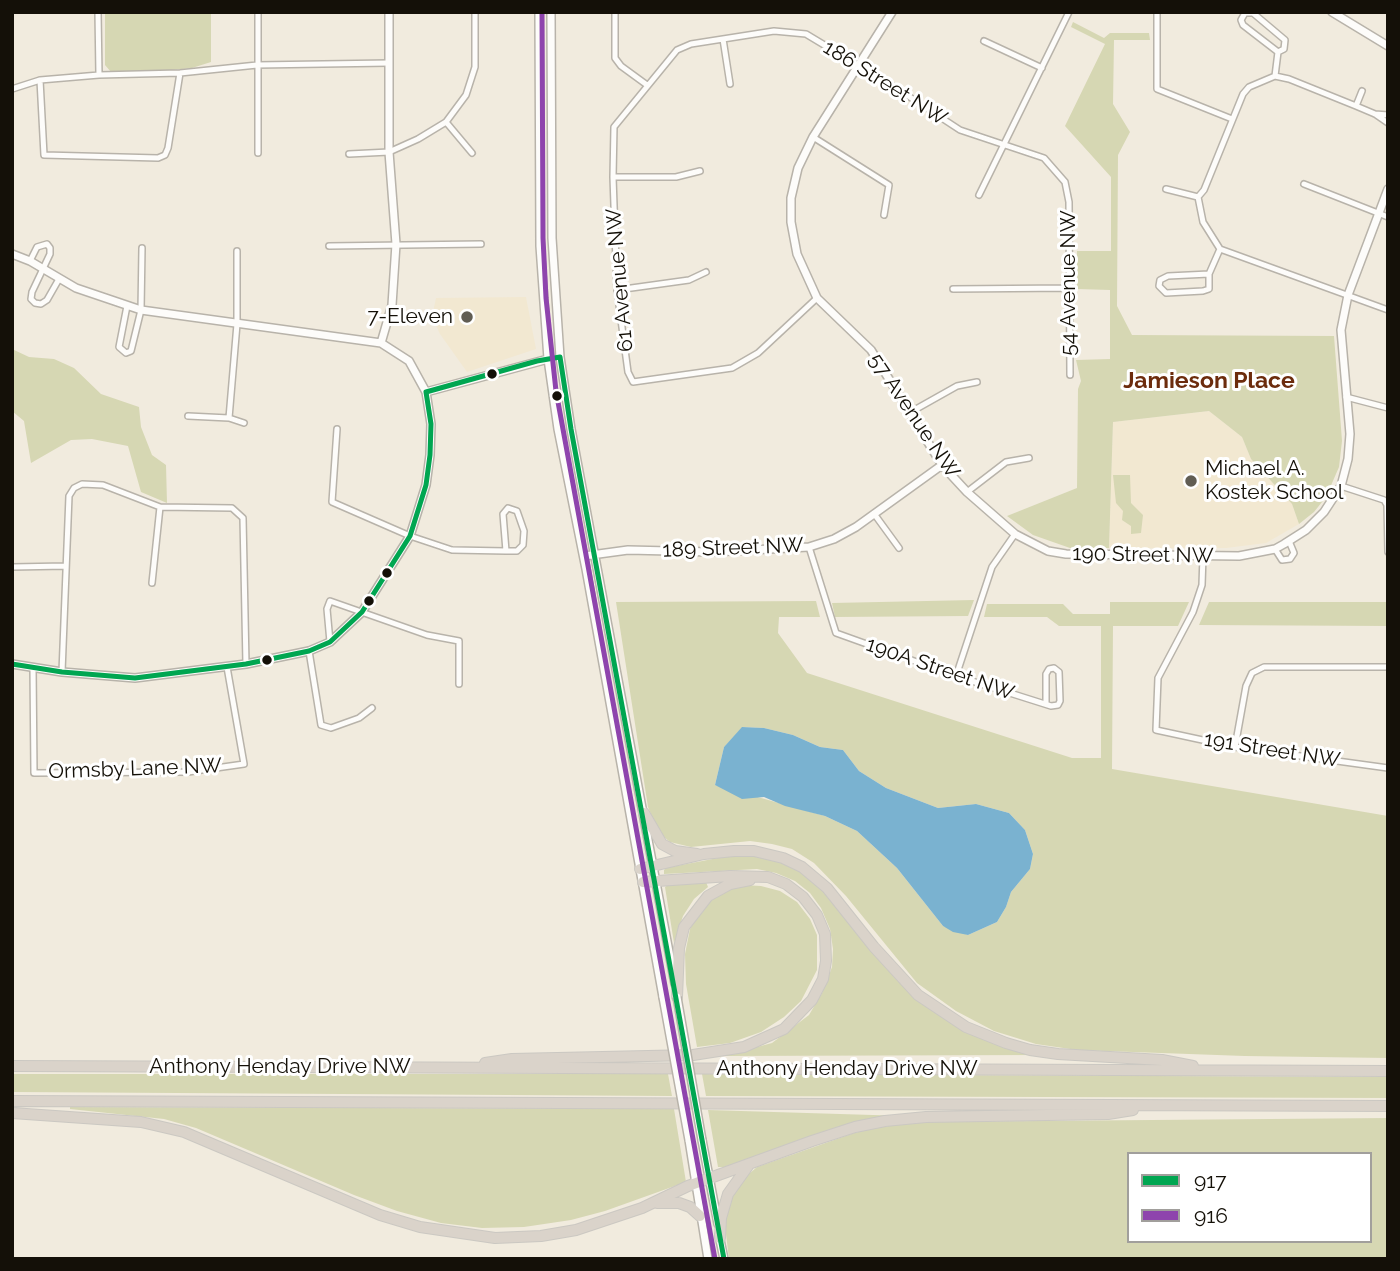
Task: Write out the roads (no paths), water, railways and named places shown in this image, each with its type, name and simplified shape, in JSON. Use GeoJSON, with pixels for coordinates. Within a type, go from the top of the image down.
{"type":"FeatureCollection","features":[{"type":"Feature","properties":{"kind":"highway"},"geometry":{"type":"LineString","coordinates":[[644,813],[662,844],[675,851],[704,854],[754,852],[783,858],[802,867],[827,888],[874,947],[918,995],[966,1027],[1030,1050],[1162,1060],[1222,1070]]}},
{"type":"Feature","properties":{"kind":"highway"},"geometry":{"type":"LineString","coordinates":[[640,869],[704,854]]}},
{"type":"Feature","properties":{"kind":"highway"},"geometry":{"type":"LineString","coordinates":[[452,1067],[512,1059],[693,1055],[744,1047],[785,1029],[812,1000],[823,979],[827,961],[825,934],[817,915],[803,897],[786,884],[768,877],[730,876],[643,882]]}},
{"type":"Feature","properties":{"kind":"highway"},"geometry":{"type":"LineString","coordinates":[[677,997],[679,948],[684,926],[697,908],[708,896],[730,884],[768,877]]}},
{"type":"Feature","properties":{"kind":"highway","name":"Anthony Henday Drive NW"},"geometry":{"type":"LineString","coordinates":[[12,1066],[1388,1071]]}},
{"type":"Feature","properties":{"kind":"highway","name":"Anthony Henday Drive NW"},"geometry":{"type":"LineString","coordinates":[[12,1101],[1388,1106]]}},
{"type":"Feature","properties":{"kind":"highway"},"geometry":{"type":"LineString","coordinates":[[12,1113],[141,1122],[184,1132],[380,1215],[420,1227],[495,1238],[541,1236],[576,1230],[653,1203],[696,1183],[855,1127],[885,1121],[926,1117],[1108,1114],[1168,1105]]}},
{"type":"Feature","properties":{"kind":"highway"},"geometry":{"type":"LineString","coordinates":[[720,1238],[721,1218],[728,1194],[748,1166]]}},
{"type":"Feature","properties":{"kind":"highway"},"geometry":{"type":"LineString","coordinates":[[653,1203],[678,1203],[690,1207],[700,1216]]}},
{"type":"Feature","properties":{"kind":"street"},"geometry":{"type":"LineString","coordinates":[[98,12],[99,75]]}},
{"type":"Feature","properties":{"kind":"street"},"geometry":{"type":"LineString","coordinates":[[258,12],[258,153]]}},
{"type":"Feature","properties":{"kind":"street"},"geometry":{"type":"LineString","coordinates":[[381,343],[392,304],[396,244],[389,152],[389,12]]}},
{"type":"Feature","properties":{"kind":"street"},"geometry":{"type":"LineString","coordinates":[[349,154],[389,152],[446,122],[466,95],[475,66],[475,12]]}},
{"type":"Feature","properties":{"kind":"street"},"geometry":{"type":"LineString","coordinates":[[539,12],[540,246],[548,359],[558,429],[584,556],[643,882],[708,1259]]}},
{"type":"Feature","properties":{"kind":"street"},"geometry":{"type":"LineString","coordinates":[[551,12],[552,238],[560,357],[724,1259]]}},
{"type":"Feature","properties":{"kind":"street"},"geometry":{"type":"LineString","coordinates":[[615,12],[615,58],[621,66],[647,85]]}},
{"type":"Feature","properties":{"kind":"street","name":"57 Avenue NW"},"geometry":{"type":"LineString","coordinates":[[892,12],[813,136],[798,168],[791,198],[791,222],[797,254],[817,298],[871,351],[942,465],[967,492],[1016,534]]}},
{"type":"Feature","properties":{"kind":"street"},"geometry":{"type":"LineString","coordinates":[[979,195],[1069,12]]}},
{"type":"Feature","properties":{"kind":"street"},"geometry":{"type":"LineString","coordinates":[[1157,12],[1157,89],[1232,119]]}},
{"type":"Feature","properties":{"kind":"street"},"geometry":{"type":"LineString","coordinates":[[1332,12],[1388,46]]}},
{"type":"Feature","properties":{"kind":"street"},"geometry":{"type":"LineString","coordinates":[[1275,76],[1278,52],[1285,46],[1283,38],[1253,13],[1245,13],[1241,20],[1243,25],[1278,52]]}},
{"type":"Feature","properties":{"kind":"street","name":"186 Street NW"},"geometry":{"type":"LineString","coordinates":[[647,85],[677,50],[691,44],[774,31],[806,34],[960,130],[1044,158]]}},
{"type":"Feature","properties":{"kind":"street"},"geometry":{"type":"LineString","coordinates":[[723,39],[730,84]]}},
{"type":"Feature","properties":{"kind":"street"},"geometry":{"type":"LineString","coordinates":[[984,41],[1042,68]]}},
{"type":"Feature","properties":{"kind":"street"},"geometry":{"type":"LineString","coordinates":[[12,89],[40,80],[99,75],[180,72],[257,65],[389,63]]}},
{"type":"Feature","properties":{"kind":"street"},"geometry":{"type":"LineString","coordinates":[[40,80],[44,155],[158,158],[165,155],[168,148],[180,72]]}},
{"type":"Feature","properties":{"kind":"street"},"geometry":{"type":"LineString","coordinates":[[1198,197],[1204,190],[1243,94],[1249,87],[1275,76],[1356,106],[1388,123]]}},
{"type":"Feature","properties":{"kind":"street","name":"61 Avenue NW"},"geometry":{"type":"LineString","coordinates":[[647,85],[614,127],[617,290],[628,372],[632,382],[732,368],[758,353],[817,298]]}},
{"type":"Feature","properties":{"kind":"street"},"geometry":{"type":"LineString","coordinates":[[1356,106],[1362,91]]}},
{"type":"Feature","properties":{"kind":"street"},"geometry":{"type":"LineString","coordinates":[[1375,114],[1388,115]]}},
{"type":"Feature","properties":{"kind":"street"},"geometry":{"type":"LineString","coordinates":[[446,122],[472,153]]}},
{"type":"Feature","properties":{"kind":"street"},"geometry":{"type":"LineString","coordinates":[[813,136],[889,185],[884,215]]}},
{"type":"Feature","properties":{"kind":"street","name":"54 Avenue NW"},"geometry":{"type":"LineString","coordinates":[[1044,158],[1065,182],[1069,202],[1070,375]]}},
{"type":"Feature","properties":{"kind":"street","name":"61 Avenue NW"},"geometry":{"type":"LineString","coordinates":[[613,177],[676,177],[700,171]]}},
{"type":"Feature","properties":{"kind":"street"},"geometry":{"type":"LineString","coordinates":[[1304,184],[1388,218]]}},
{"type":"Feature","properties":{"kind":"street"},"geometry":{"type":"LineString","coordinates":[[1166,189],[1198,197]]}},
{"type":"Feature","properties":{"kind":"street","name":"190 Street NW"},"geometry":{"type":"LineString","coordinates":[[1016,534],[1048,551],[1066,554],[1239,556],[1275,549],[1306,530],[1324,512],[1341,485],[1348,458],[1350,435],[1341,330],[1348,295],[1388,189]]}},
{"type":"Feature","properties":{"kind":"street"},"geometry":{"type":"LineString","coordinates":[[1198,197],[1203,222],[1220,248],[1388,310]]}},
{"type":"Feature","properties":{"kind":"street"},"geometry":{"type":"LineString","coordinates":[[30,261],[37,247],[47,244],[50,254],[32,292],[35,303],[41,304],[47,300],[59,279]]}},
{"type":"Feature","properties":{"kind":"street"},"geometry":{"type":"LineString","coordinates":[[329,246],[481,244]]}},
{"type":"Feature","properties":{"kind":"street"},"geometry":{"type":"LineString","coordinates":[[127,306],[119,347],[126,353],[131,351],[141,310],[142,248]]}},
{"type":"Feature","properties":{"kind":"street"},"geometry":{"type":"LineString","coordinates":[[1209,274],[1168,276],[1160,280],[1160,286],[1166,293],[1203,292],[1209,289],[1209,274],[1220,248]]}},
{"type":"Feature","properties":{"kind":"street"},"geometry":{"type":"LineString","coordinates":[[229,418],[237,324],[237,251]]}},
{"type":"Feature","properties":{"kind":"street"},"geometry":{"type":"LineString","coordinates":[[12,254],[30,261],[85,292],[141,310],[381,343],[409,361],[426,392],[431,424],[426,485],[410,536],[362,612],[330,642],[309,651],[246,664],[135,678],[62,672],[12,664]]}},
{"type":"Feature","properties":{"kind":"street"},"geometry":{"type":"LineString","coordinates":[[617,290],[689,281],[706,272]]}},
{"type":"Feature","properties":{"kind":"street"},"geometry":{"type":"LineString","coordinates":[[953,289],[1069,288]]}},
{"type":"Feature","properties":{"kind":"street"},"geometry":{"type":"LineString","coordinates":[[426,392],[560,357]]}},
{"type":"Feature","properties":{"kind":"street"},"geometry":{"type":"LineString","coordinates":[[909,413],[957,386],[977,382]]}},
{"type":"Feature","properties":{"kind":"street"},"geometry":{"type":"LineString","coordinates":[[1346,397],[1388,408]]}},
{"type":"Feature","properties":{"kind":"street"},"geometry":{"type":"LineString","coordinates":[[188,416],[229,418],[244,423]]}},
{"type":"Feature","properties":{"kind":"street"},"geometry":{"type":"LineString","coordinates":[[337,429],[332,502],[410,536],[452,550],[506,551],[517,551],[523,545],[524,531],[517,511],[508,508],[503,514],[506,551]]}},
{"type":"Feature","properties":{"kind":"street"},"geometry":{"type":"LineString","coordinates":[[967,492],[1006,462],[1029,458]]}},
{"type":"Feature","properties":{"kind":"street","name":"189 Street NW"},"geometry":{"type":"LineString","coordinates":[[584,556],[628,550],[726,551],[809,547],[834,539],[875,515],[942,465]]}},
{"type":"Feature","properties":{"kind":"street"},"geometry":{"type":"LineString","coordinates":[[62,672],[69,496],[74,488],[82,484],[103,485],[160,507],[232,508],[243,518],[246,664]]}},
{"type":"Feature","properties":{"kind":"street"},"geometry":{"type":"LineString","coordinates":[[1341,485],[1384,500],[1387,505],[1388,552]]}},
{"type":"Feature","properties":{"kind":"street"},"geometry":{"type":"LineString","coordinates":[[152,583],[160,507]]}},
{"type":"Feature","properties":{"kind":"street"},"geometry":{"type":"LineString","coordinates":[[875,515],[899,548]]}},
{"type":"Feature","properties":{"kind":"street"},"geometry":{"type":"LineString","coordinates":[[956,676],[992,567],[1016,534]]}},
{"type":"Feature","properties":{"kind":"street","name":"190 Street NW"},"geometry":{"type":"LineString","coordinates":[[1275,549],[1282,560],[1290,559],[1294,553],[1289,541]]}},
{"type":"Feature","properties":{"kind":"street","name":"190A Street NW"},"geometry":{"type":"LineString","coordinates":[[809,547],[836,633],[956,676],[1051,706],[1059,703],[1059,672],[1054,668],[1049,669],[1046,674],[1046,704]]}},
{"type":"Feature","properties":{"kind":"street","name":"191 Street NW"},"geometry":{"type":"LineString","coordinates":[[1203,556],[1202,585],[1193,612],[1158,678],[1156,730],[1235,747],[1388,768]]}},
{"type":"Feature","properties":{"kind":"street"},"geometry":{"type":"LineString","coordinates":[[12,567],[66,566]]}},
{"type":"Feature","properties":{"kind":"street"},"geometry":{"type":"LineString","coordinates":[[330,642],[327,609],[330,601],[427,635],[460,641],[459,684]]}},
{"type":"Feature","properties":{"kind":"street"},"geometry":{"type":"LineString","coordinates":[[309,651],[321,725],[331,729],[359,718],[372,708]]}},
{"type":"Feature","properties":{"kind":"street","name":"Ormsby Lane NW"},"geometry":{"type":"LineString","coordinates":[[33,667],[34,773],[188,772],[244,764],[227,667]]}},
{"type":"Feature","properties":{"kind":"street"},"geometry":{"type":"LineString","coordinates":[[1235,747],[1246,686],[1252,673],[1264,667],[1388,667]]}},
{"type":"Feature","properties":{"kind":"water"},"geometry":{"type":"Polygon","coordinates":[[[742,727],[764,728],[793,735],[820,747],[843,750],[859,771],[886,788],[938,808],[976,804],[1009,813],[1025,830],[1033,854],[1030,869],[1011,892],[997,922],[968,935],[953,932],[943,926],[897,868],[857,831],[825,816],[785,806],[764,797],[742,799],[715,785],[724,747],[742,727]]]}},
{"type":"Feature","properties":{"kind":"place","name":"7-Eleven"},"geometry":{"type":"Point","coordinates":[467,317]}},
{"type":"Feature","properties":{"kind":"place","name":"Michael A. Kostek School"},"geometry":{"type":"Point","coordinates":[1191,481]}},
{"type":"Feature","properties":{"kind":"district","name":"Jamieson Place"},"geometry":{"type":"Point","coordinates":[1209,381]}}]}
